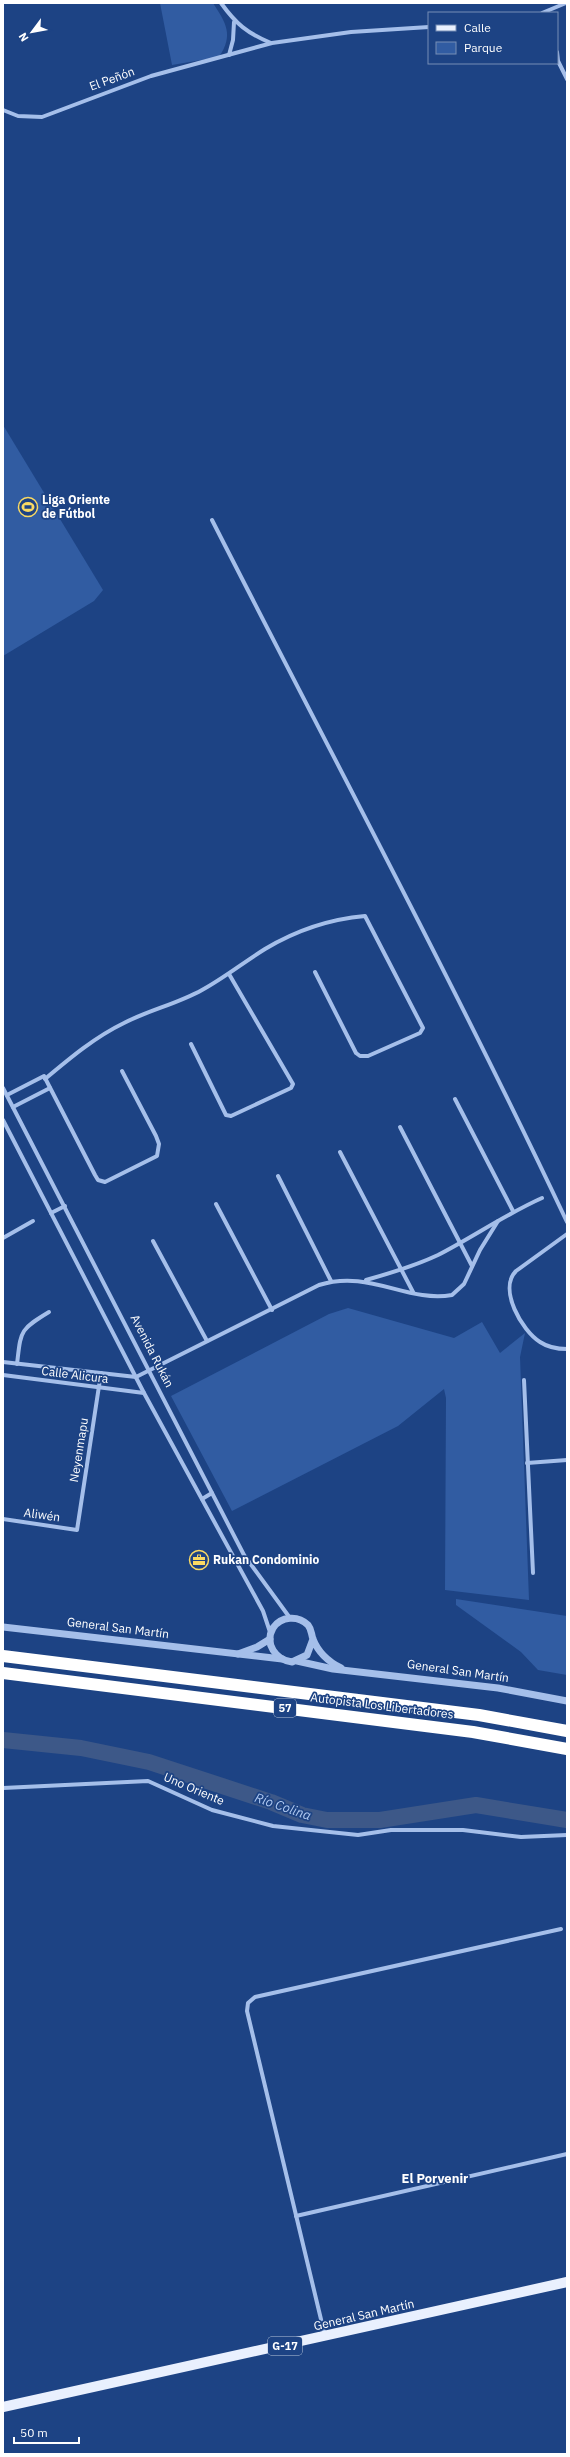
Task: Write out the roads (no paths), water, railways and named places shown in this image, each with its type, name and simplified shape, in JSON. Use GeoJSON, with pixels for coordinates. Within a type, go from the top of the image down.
{"type":"FeatureCollection","features":[{"type":"Feature","properties":{"kind":"highway","name":"Autopista Los Libertadores"},"geometry":{"type":"LineString","coordinates":[[3,1656],[479,1715],[567,1731]]}},
{"type":"Feature","properties":{"kind":"highway","name":"Autopista Los Libertadores"},"geometry":{"type":"LineString","coordinates":[[3,1673],[474,1732],[567,1749]]}},
{"type":"Feature","properties":{"kind":"main road","name":"General San Martín"},"geometry":{"type":"LineString","coordinates":[[3,2407],[100,2384],[325,2337],[567,2282]]}},
{"type":"Feature","properties":{"kind":"street","name":"El Peñón"},"geometry":{"type":"LineString","coordinates":[[221,3],[234,22],[252,35],[272,43]]}},
{"type":"Feature","properties":{"kind":"street"},"geometry":{"type":"LineString","coordinates":[[544,12],[566,3]]}},
{"type":"Feature","properties":{"kind":"street"},"geometry":{"type":"LineString","coordinates":[[229,55],[233,40],[234,22]]}},
{"type":"Feature","properties":{"kind":"street","name":"El Peñón"},"geometry":{"type":"LineString","coordinates":[[3,110],[18,116],[42,117],[151,76],[272,43],[351,32],[428,28]]}},
{"type":"Feature","properties":{"kind":"street"},"geometry":{"type":"LineString","coordinates":[[558,62],[567,79]]}},
{"type":"Feature","properties":{"kind":"street"},"geometry":{"type":"LineString","coordinates":[[212,520],[359,803],[520,1123],[567,1222]]}},
{"type":"Feature","properties":{"kind":"street"},"geometry":{"type":"LineString","coordinates":[[7,1095],[44,1078],[74,1054],[117,1026],[185,998],[229,974],[266,949],[292,936],[322,924],[365,916],[423,1028],[420,1033],[368,1056],[360,1056],[356,1052],[315,972]]}},
{"type":"Feature","properties":{"kind":"street"},"geometry":{"type":"LineString","coordinates":[[191,1044],[226,1115],[231,1116],[291,1088],[293,1084],[229,974]]}},
{"type":"Feature","properties":{"kind":"street"},"geometry":{"type":"LineString","coordinates":[[44,1078],[95,1175],[98,1180],[105,1182],[157,1156],[160,1151],[156,1136],[122,1071]]}},
{"type":"Feature","properties":{"kind":"street","name":"Avenida Rukán"},"geometry":{"type":"LineString","coordinates":[[3,1088],[151,1371],[244,1555],[290,1618]]}},
{"type":"Feature","properties":{"kind":"street"},"geometry":{"type":"LineString","coordinates":[[13,1107],[50,1088]]}},
{"type":"Feature","properties":{"kind":"street"},"geometry":{"type":"LineString","coordinates":[[455,1098],[513,1211]]}},
{"type":"Feature","properties":{"kind":"street"},"geometry":{"type":"LineString","coordinates":[[3,1120],[144,1393],[263,1611],[272,1648],[282,1659],[297,1661],[307,1655],[313,1639],[306,1624],[290,1618],[280,1622],[270,1636]]}},
{"type":"Feature","properties":{"kind":"street"},"geometry":{"type":"LineString","coordinates":[[400,1127],[472,1266]]}},
{"type":"Feature","properties":{"kind":"street"},"geometry":{"type":"LineString","coordinates":[[340,1152],[413,1292]]}},
{"type":"Feature","properties":{"kind":"street"},"geometry":{"type":"LineString","coordinates":[[278,1176],[332,1281]]}},
{"type":"Feature","properties":{"kind":"street"},"geometry":{"type":"LineString","coordinates":[[136,1377],[151,1371],[207,1341],[272,1310],[319,1284],[332,1281],[366,1280],[401,1270],[460,1243],[513,1211],[542,1198]]}},
{"type":"Feature","properties":{"kind":"street"},"geometry":{"type":"LineString","coordinates":[[216,1204],[272,1310]]}},
{"type":"Feature","properties":{"kind":"street"},"geometry":{"type":"LineString","coordinates":[[51,1213],[65,1206]]}},
{"type":"Feature","properties":{"kind":"street"},"geometry":{"type":"LineString","coordinates":[[3,1238],[33,1221]]}},
{"type":"Feature","properties":{"kind":"street"},"geometry":{"type":"LineString","coordinates":[[366,1280],[413,1292],[452,1295],[464,1284],[472,1266],[498,1221]]}},
{"type":"Feature","properties":{"kind":"street"},"geometry":{"type":"LineString","coordinates":[[567,1234],[516,1270],[510,1278],[508,1288],[527,1331],[544,1345],[556,1349],[567,1349]]}},
{"type":"Feature","properties":{"kind":"street"},"geometry":{"type":"LineString","coordinates":[[153,1241],[207,1341]]}},
{"type":"Feature","properties":{"kind":"street"},"geometry":{"type":"LineString","coordinates":[[17,1364],[21,1334],[29,1324],[49,1312]]}},
{"type":"Feature","properties":{"kind":"street","name":"Calle Alicura"},"geometry":{"type":"LineString","coordinates":[[3,1362],[136,1377]]}},
{"type":"Feature","properties":{"kind":"street","name":"Neyenmapu"},"geometry":{"type":"LineString","coordinates":[[77,1530],[101,1373]]}},
{"type":"Feature","properties":{"kind":"street","name":"Calle Alicura"},"geometry":{"type":"LineString","coordinates":[[3,1376],[144,1393]]}},
{"type":"Feature","properties":{"kind":"street"},"geometry":{"type":"LineString","coordinates":[[524,1380],[533,1573]]}},
{"type":"Feature","properties":{"kind":"street"},"geometry":{"type":"LineString","coordinates":[[527,1463],[567,1460]]}},
{"type":"Feature","properties":{"kind":"street"},"geometry":{"type":"LineString","coordinates":[[202,1499],[212,1493]]}},
{"type":"Feature","properties":{"kind":"street","name":"Aliwén"},"geometry":{"type":"LineString","coordinates":[[3,1519],[77,1530]]}},
{"type":"Feature","properties":{"kind":"street","name":"General San Martín"},"geometry":{"type":"LineString","coordinates":[[3,1627],[231,1655],[282,1659]]}},
{"type":"Feature","properties":{"kind":"street","name":"General San Martín"},"geometry":{"type":"LineString","coordinates":[[231,1655],[249,1650],[270,1636]]}},
{"type":"Feature","properties":{"kind":"street","name":"General San Martín"},"geometry":{"type":"LineString","coordinates":[[313,1639],[328,1660],[345,1670]]}},
{"type":"Feature","properties":{"kind":"street","name":"General San Martín"},"geometry":{"type":"LineString","coordinates":[[297,1661],[345,1670],[498,1688],[567,1701]]}},
{"type":"Feature","properties":{"kind":"street","name":"Uno Oriente"},"geometry":{"type":"LineString","coordinates":[[3,1788],[148,1781],[212,1810],[273,1826],[358,1835],[391,1830],[463,1830],[521,1837],[567,1835]]}},
{"type":"Feature","properties":{"kind":"street"},"geometry":{"type":"LineString","coordinates":[[325,2337],[247,2011],[250,2000],[561,1929]]}},
{"type":"Feature","properties":{"kind":"street"},"geometry":{"type":"LineString","coordinates":[[296,2216],[567,2154]]}},
{"type":"Feature","properties":{"kind":"waterway","name":"Río Colina"},"geometry":{"type":"LineString","coordinates":[[3,1740],[81,1748],[149,1762],[271,1802],[302,1815],[327,1820],[380,1820],[476,1805],[567,1820]]}},
{"type":"Feature","properties":{"kind":"place","name":"Liga Oriente de Fútbol"},"geometry":{"type":"Point","coordinates":[28,507]}},
{"type":"Feature","properties":{"kind":"place","name":"Rukan Condominio"},"geometry":{"type":"Point","coordinates":[199,1560]}},
{"type":"Feature","properties":{"kind":"district","name":"El Porvenir"},"geometry":{"type":"Point","coordinates":[435,2178]}}]}
